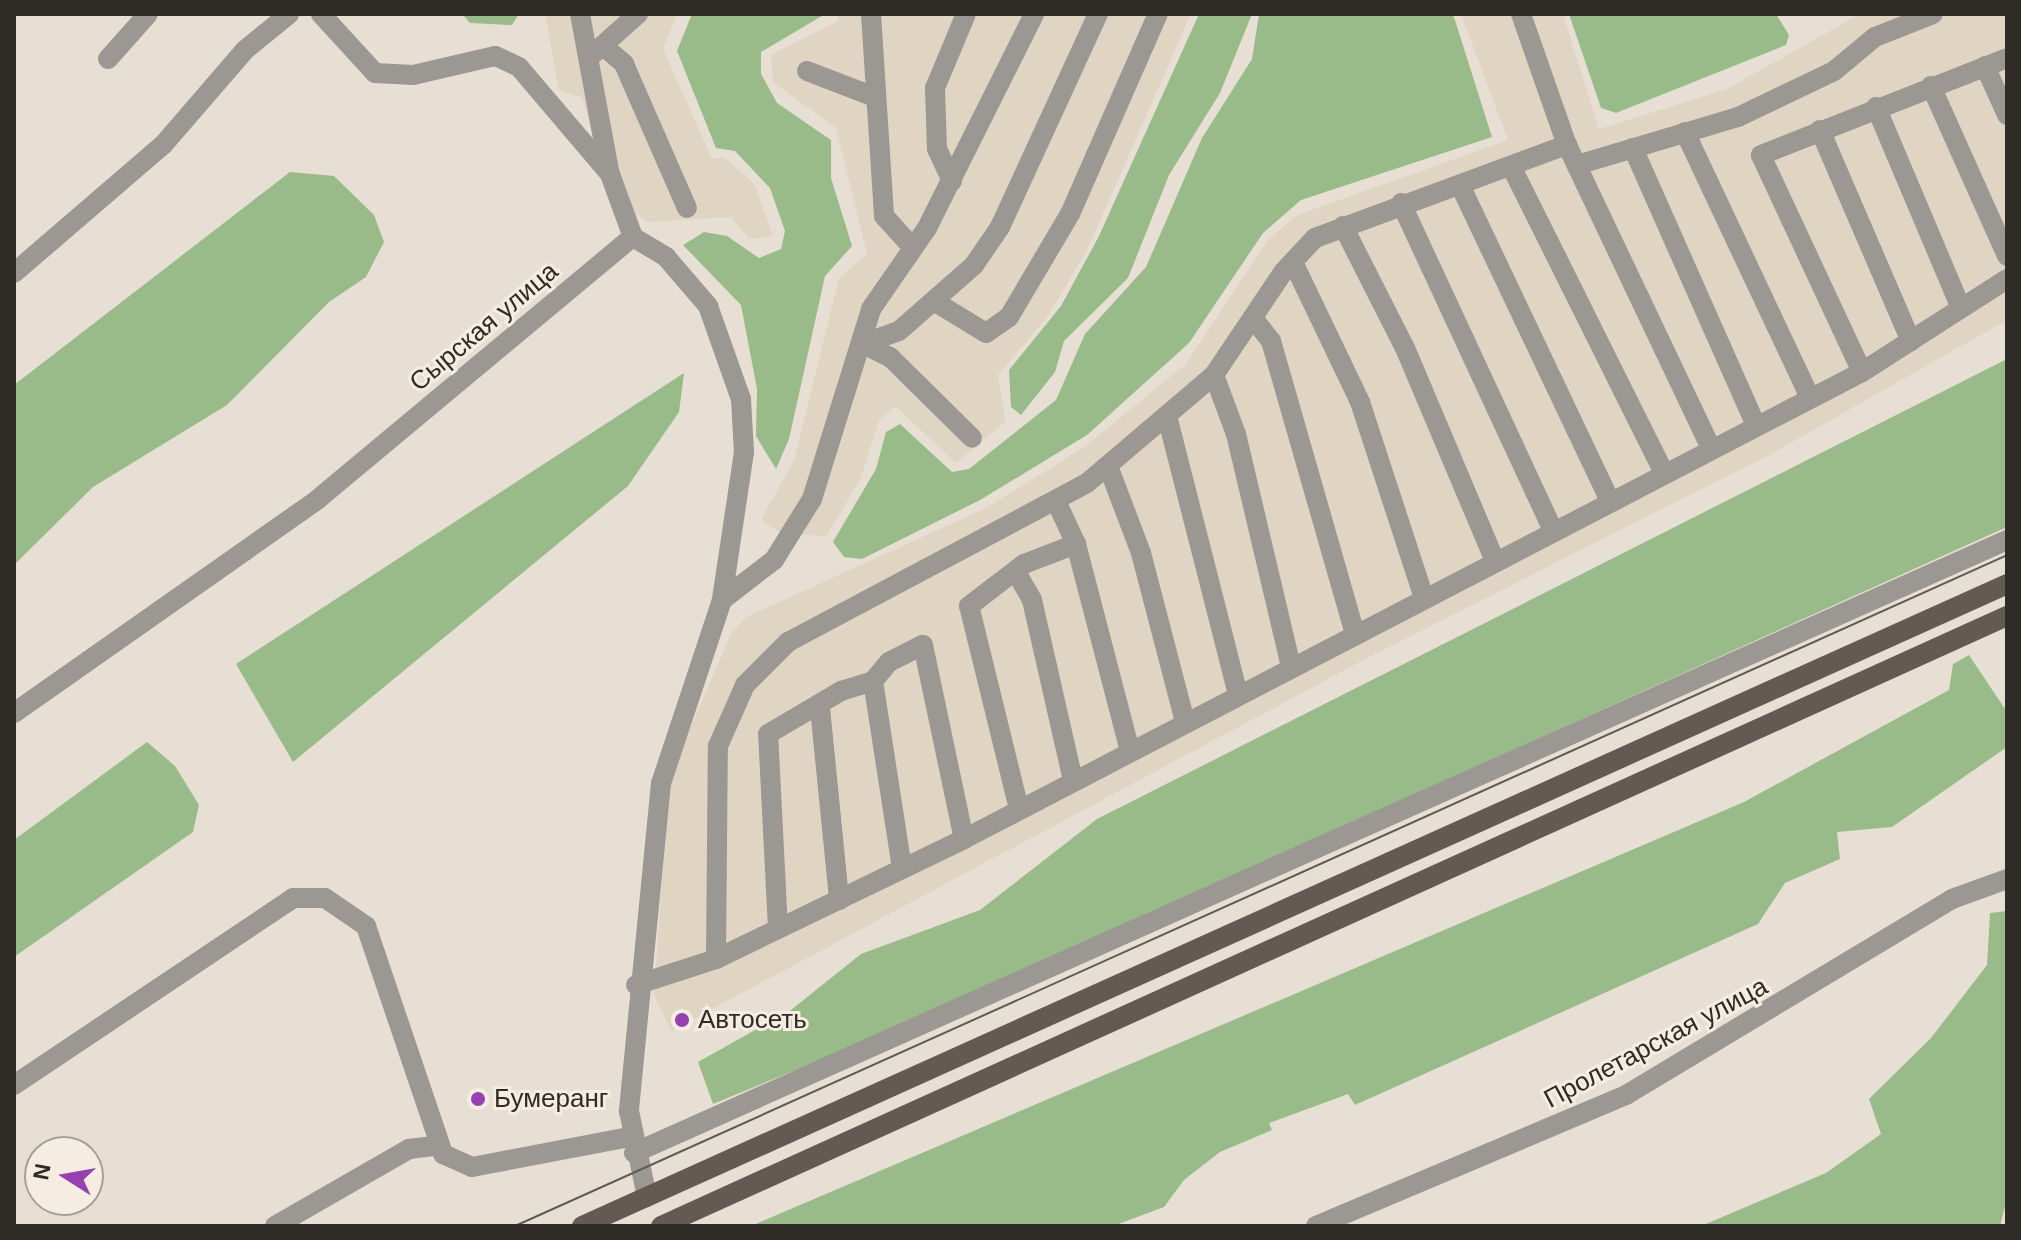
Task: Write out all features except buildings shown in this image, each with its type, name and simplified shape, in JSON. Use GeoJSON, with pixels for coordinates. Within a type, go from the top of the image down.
{"type":"FeatureCollection","features":[{"type":"Feature","properties":{"kind":"main road"},"geometry":{"type":"LineString","coordinates":[[582,1226],[2007,584]]}},
{"type":"Feature","properties":{"kind":"main road"},"geometry":{"type":"LineString","coordinates":[[661,1226],[2007,616]]}},
{"type":"Feature","properties":{"kind":"street"},"geometry":{"type":"LineString","coordinates":[[108,59],[148,14]]}},
{"type":"Feature","properties":{"kind":"street"},"geometry":{"type":"LineString","coordinates":[[14,273],[163,145],[245,50],[289,14]]}},
{"type":"Feature","properties":{"kind":"street"},"geometry":{"type":"LineString","coordinates":[[321,14],[375,73],[413,75],[495,56],[519,67],[610,174]]}},
{"type":"Feature","properties":{"kind":"street"},"geometry":{"type":"LineString","coordinates":[[580,14],[610,174],[633,237],[666,257],[708,306],[741,399],[744,452],[722,600],[661,783],[636,985],[632,1145],[647,1197]]}},
{"type":"Feature","properties":{"kind":"street"},"geometry":{"type":"LineString","coordinates":[[586,55],[607,49],[638,14]]}},
{"type":"Feature","properties":{"kind":"street"},"geometry":{"type":"LineString","coordinates":[[871,14],[872,96],[884,216],[913,248]]}},
{"type":"Feature","properties":{"kind":"street"},"geometry":{"type":"LineString","coordinates":[[952,181],[937,149],[935,88],[966,14]]}},
{"type":"Feature","properties":{"kind":"street"},"geometry":{"type":"LineString","coordinates":[[722,600],[774,560],[812,499],[863,344],[871,309],[913,248],[952,181],[1034,14]]}},
{"type":"Feature","properties":{"kind":"street"},"geometry":{"type":"LineString","coordinates":[[863,344],[899,331],[937,303],[1000,227],[1098,14]]}},
{"type":"Feature","properties":{"kind":"street"},"geometry":{"type":"LineString","coordinates":[[937,303],[986,333],[1009,317],[1070,214],[1158,14]]}},
{"type":"Feature","properties":{"kind":"street"},"geometry":{"type":"LineString","coordinates":[[1521,14],[1567,145],[1711,448]]}},
{"type":"Feature","properties":{"kind":"street"},"geometry":{"type":"LineString","coordinates":[[1577,165],[1685,132],[1820,78],[1875,37],[1933,14]]}},
{"type":"Feature","properties":{"kind":"street"},"geometry":{"type":"LineString","coordinates":[[607,49],[624,64],[687,208]]}},
{"type":"Feature","properties":{"kind":"street"},"geometry":{"type":"LineString","coordinates":[[1862,372],[1761,155],[1876,107],[2007,58]]}},
{"type":"Feature","properties":{"kind":"street"},"geometry":{"type":"LineString","coordinates":[[1985,66],[2007,115]]}},
{"type":"Feature","properties":{"kind":"street"},"geometry":{"type":"LineString","coordinates":[[807,71],[872,96]]}},
{"type":"Feature","properties":{"kind":"street"},"geometry":{"type":"LineString","coordinates":[[1931,86],[2007,256]]}},
{"type":"Feature","properties":{"kind":"street"},"geometry":{"type":"LineString","coordinates":[[1876,107],[1961,308]]}},
{"type":"Feature","properties":{"kind":"street"},"geometry":{"type":"LineString","coordinates":[[1820,130],[1911,341]]}},
{"type":"Feature","properties":{"kind":"street"},"geometry":{"type":"LineString","coordinates":[[1685,132],[1810,398]]}},
{"type":"Feature","properties":{"kind":"street"},"geometry":{"type":"LineString","coordinates":[[716,959],[718,746],[745,685],[788,642],[1056,501],[1108,466],[1214,375],[1293,262],[1315,238],[1401,203],[1512,168],[1567,145]]}},
{"type":"Feature","properties":{"kind":"street"},"geometry":{"type":"LineString","coordinates":[[1633,148],[1756,425]]}},
{"type":"Feature","properties":{"kind":"street"},"geometry":{"type":"LineString","coordinates":[[1512,168],[1664,473]]}},
{"type":"Feature","properties":{"kind":"street"},"geometry":{"type":"LineString","coordinates":[[1460,185],[1610,501]]}},
{"type":"Feature","properties":{"kind":"street"},"geometry":{"type":"LineString","coordinates":[[1401,203],[1553,530]]}},
{"type":"Feature","properties":{"kind":"street"},"geometry":{"type":"LineString","coordinates":[[1343,226],[1405,348],[1495,561]]}},
{"type":"Feature","properties":{"kind":"street","name":"Сырская улица"},"geometry":{"type":"LineString","coordinates":[[14,713],[318,499],[633,237]]}},
{"type":"Feature","properties":{"kind":"street"},"geometry":{"type":"LineString","coordinates":[[1293,262],[1360,402],[1424,598]]}},
{"type":"Feature","properties":{"kind":"street"},"geometry":{"type":"LineString","coordinates":[[636,985],[716,959],[964,839],[1291,666],[1862,372],[2007,279]]}},
{"type":"Feature","properties":{"kind":"street"},"geometry":{"type":"LineString","coordinates":[[1253,318],[1271,341],[1355,633]]}},
{"type":"Feature","properties":{"kind":"street"},"geometry":{"type":"LineString","coordinates":[[863,344],[890,357],[972,438]]}},
{"type":"Feature","properties":{"kind":"street"},"geometry":{"type":"LineString","coordinates":[[1214,375],[1236,434],[1291,666]]}},
{"type":"Feature","properties":{"kind":"street"},"geometry":{"type":"LineString","coordinates":[[1167,416],[1238,694]]}},
{"type":"Feature","properties":{"kind":"street"},"geometry":{"type":"LineString","coordinates":[[1108,466],[1141,553],[1185,722]]}},
{"type":"Feature","properties":{"kind":"street"},"geometry":{"type":"LineString","coordinates":[[1056,501],[1076,544],[1130,751]]}},
{"type":"Feature","properties":{"kind":"street"},"geometry":{"type":"LineString","coordinates":[[14,1085],[293,898],[325,898],[366,926],[443,1154],[472,1167],[632,1145],[2007,540]]}},
{"type":"Feature","properties":{"kind":"street"},"geometry":{"type":"LineString","coordinates":[[1019,809],[969,606],[1016,572],[1076,544]]}},
{"type":"Feature","properties":{"kind":"street"},"geometry":{"type":"LineString","coordinates":[[1016,572],[1032,600],[1073,781]]}},
{"type":"Feature","properties":{"kind":"street"},"geometry":{"type":"LineString","coordinates":[[778,929],[768,734],[820,708],[841,691],[873,681],[889,662],[923,645],[964,839]]}},
{"type":"Feature","properties":{"kind":"street"},"geometry":{"type":"LineString","coordinates":[[873,681],[902,869]]}},
{"type":"Feature","properties":{"kind":"street"},"geometry":{"type":"LineString","coordinates":[[820,708],[839,900]]}},
{"type":"Feature","properties":{"kind":"street","name":"Пролетарская улица"},"geometry":{"type":"LineString","coordinates":[[1316,1226],[1626,1095],[1952,899],[2007,879]]}},
{"type":"Feature","properties":{"kind":"street"},"geometry":{"type":"LineString","coordinates":[[275,1226],[409,1149],[440,1145]]}},
{"type":"Feature","properties":{"kind":"shaded area"},"geometry":{"type":"Polygon","coordinates":[[[545,14],[677,14],[663,49],[712,159],[724,157],[755,185],[773,236],[749,239],[732,217],[649,222],[613,200],[582,98],[559,90],[545,14]]]}},
{"type":"Feature","properties":{"kind":"shaded area"},"geometry":{"type":"Polygon","coordinates":[[[837,14],[1191,14],[1087,250],[1048,316],[998,375],[1006,421],[956,463],[895,406],[879,421],[860,480],[826,537],[778,531],[761,520],[794,460],[839,278],[867,254],[836,128],[773,82],[771,55],[838,21],[837,14]]]}},
{"type":"Feature","properties":{"kind":"shaded area"},"geometry":{"type":"Polygon","coordinates":[[[1461,14],[1563,14],[1599,129],[1727,89],[1860,14],[2007,14],[2007,320],[1769,455],[1371,656],[671,1031],[654,995],[667,806],[674,766],[731,634],[746,617],[986,508],[1083,448],[1186,364],[1267,241],[1297,215],[1508,140],[1461,14]]]}},
{"type":"Feature","properties":{"kind":"green space"},"geometry":{"type":"Polygon","coordinates":[[[462,14],[519,14],[512,25],[470,23],[462,14]]]}},
{"type":"Feature","properties":{"kind":"green space"},"geometry":{"type":"Polygon","coordinates":[[[692,14],[825,14],[761,52],[761,74],[777,103],[831,140],[831,178],[852,246],[825,276],[789,439],[776,469],[756,436],[757,389],[741,305],[683,245],[704,232],[727,236],[759,258],[781,249],[785,231],[770,188],[735,151],[716,148],[677,51],[692,14]]]}},
{"type":"Feature","properties":{"kind":"green space"},"geometry":{"type":"Polygon","coordinates":[[[1199,14],[1252,14],[1220,93],[1169,175],[1128,278],[1064,341],[1055,372],[1021,415],[1011,407],[1009,370],[1061,306],[1099,236],[1199,14]]]}},
{"type":"Feature","properties":{"kind":"green space"},"geometry":{"type":"Polygon","coordinates":[[[1259,14],[1453,14],[1492,137],[1301,200],[1263,233],[1189,343],[1087,435],[980,500],[862,559],[844,557],[833,542],[876,469],[886,432],[900,424],[952,472],[969,469],[1056,400],[1085,334],[1146,267],[1202,138],[1252,59],[1259,14]]]}},
{"type":"Feature","properties":{"kind":"green space"},"geometry":{"type":"Polygon","coordinates":[[[1569,14],[1776,14],[1789,35],[1786,45],[1616,113],[1601,108],[1569,14]]]}},
{"type":"Feature","properties":{"kind":"green space"},"geometry":{"type":"Polygon","coordinates":[[[290,172],[334,176],[374,215],[384,242],[366,277],[329,302],[227,405],[93,487],[14,565],[14,385],[290,172]]]}},
{"type":"Feature","properties":{"kind":"green space"},"geometry":{"type":"Polygon","coordinates":[[[2007,359],[2007,527],[888,1032],[713,1104],[698,1062],[791,1010],[861,954],[980,910],[1097,819],[2007,359]]]}},
{"type":"Feature","properties":{"kind":"green space"},"geometry":{"type":"Polygon","coordinates":[[[684,373],[679,412],[628,486],[293,762],[236,664],[684,373]]]}},
{"type":"Feature","properties":{"kind":"green space"},"geometry":{"type":"Polygon","coordinates":[[[1969,655],[2007,712],[2007,747],[1892,827],[1837,832],[1840,859],[1785,883],[1758,924],[1355,1105],[1348,1094],[1269,1123],[1272,1130],[1220,1152],[1184,1180],[1164,1207],[1113,1226],[751,1226],[1744,802],[1949,690],[1953,664],[1969,655]]]}},
{"type":"Feature","properties":{"kind":"green space"},"geometry":{"type":"Polygon","coordinates":[[[147,742],[175,766],[199,805],[193,832],[14,957],[14,840],[147,742]]]}},
{"type":"Feature","properties":{"kind":"green space"},"geometry":{"type":"Polygon","coordinates":[[[2007,911],[2007,1199],[2000,1226],[1701,1226],[1826,1173],[1881,1134],[1869,1099],[1931,1038],[1987,965],[1990,913],[2007,911]]]}},
{"type":"Feature","properties":{"kind":"tram line"},"geometry":{"type":"LineString","coordinates":[[515,1226],[2007,555]]}},
{"type":"Feature","properties":{"kind":"place","name":"Автосеть"},"geometry":{"type":"Point","coordinates":[682,1020]}},
{"type":"Feature","properties":{"kind":"place","name":"Бумеранг"},"geometry":{"type":"Point","coordinates":[478,1099]}}]}
